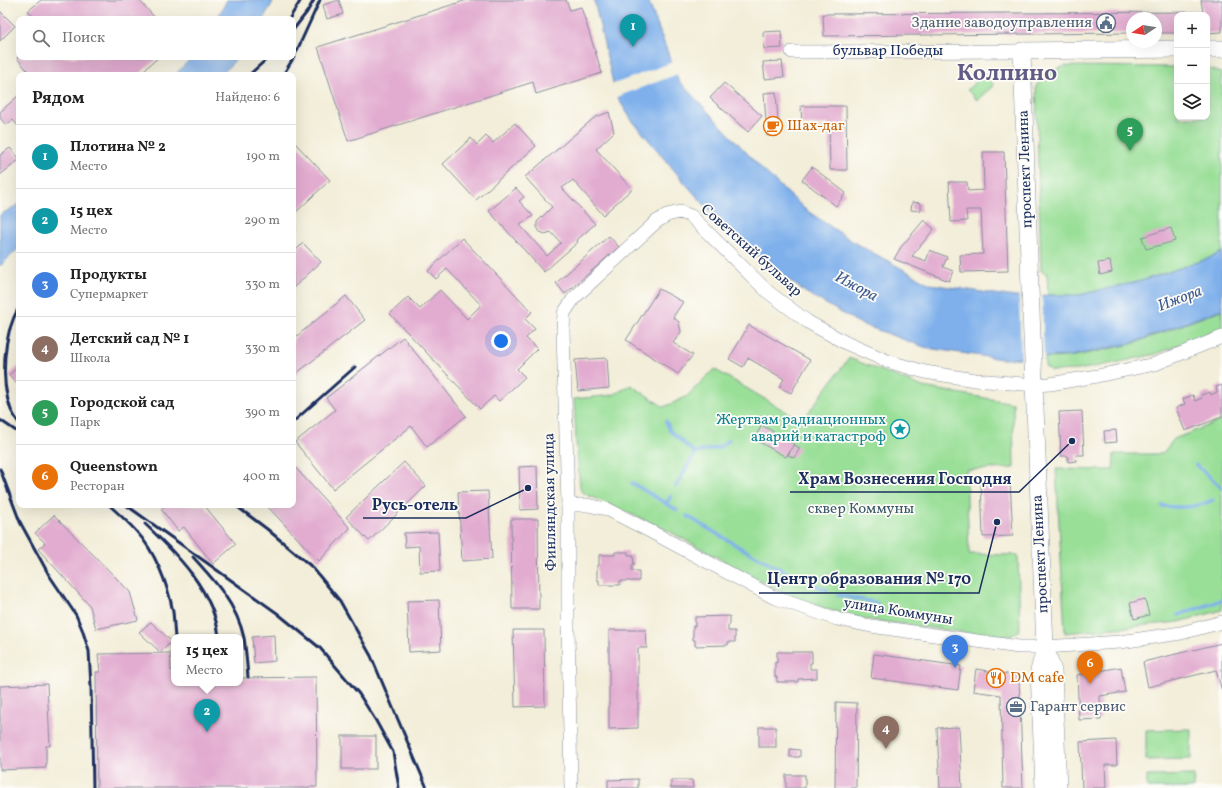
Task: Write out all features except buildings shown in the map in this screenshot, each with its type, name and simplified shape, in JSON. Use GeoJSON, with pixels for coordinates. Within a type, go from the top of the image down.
{"type":"FeatureCollection","features":[{"type":"Feature","properties":{"kind":"main road","name":"бульвар Победы"},"geometry":{"type":"LineString","coordinates":[[1022,51],[1174,49]]}},
{"type":"Feature","properties":{"kind":"main road"},"geometry":{"type":"LineString","coordinates":[[1210,49],[1222,49]]}},
{"type":"Feature","properties":{"kind":"main road","name":"проспект Ленина"},"geometry":{"type":"LineString","coordinates":[[1022,51],[1045,647],[1053,671],[1058,788]]}},
{"type":"Feature","properties":{"kind":"main road","name":"проспект Ленина"},"geometry":{"type":"LineString","coordinates":[[1044,788],[1039,671],[1045,647]]}},
{"type":"Feature","properties":{"kind":"street","name":"бульвар Победы"},"geometry":{"type":"LineString","coordinates":[[792,52],[1022,51]]}},
{"type":"Feature","properties":{"kind":"street","name":"Советский бульвар"},"geometry":{"type":"LineString","coordinates":[[633,244],[656,222],[667,215],[680,212],[691,216],[768,292],[808,322],[846,343],[887,361],[925,372],[975,380],[1034,385],[1097,376],[1155,364],[1222,338]]}},
{"type":"Feature","properties":{"kind":"street","name":"Финляндская улица"},"geometry":{"type":"LineString","coordinates":[[571,788],[568,626],[568,505],[563,330],[564,314],[574,298],[633,244]]}},
{"type":"Feature","properties":{"kind":"street","name":"улица Коммуны"},"geometry":{"type":"LineString","coordinates":[[568,505],[587,505],[607,509],[773,597],[837,619],[871,626],[1019,647],[1045,647],[1120,642],[1166,636],[1222,622]]}},
{"type":"Feature","properties":{"kind":"green space"},"geometry":{"type":"Polygon","coordinates":[[[1065,66],[1174,67],[1174,120],[1210,120],[1210,69],[1222,73],[1222,252],[1207,259],[1141,281],[1079,295],[1048,295],[1047,274],[1041,271],[1036,86],[1046,73],[1065,66]]]}},
{"type":"Feature","properties":{"kind":"green space"},"geometry":{"type":"Polygon","coordinates":[[[984,74],[994,85],[977,100],[967,90],[984,74]]]}},
{"type":"Feature","properties":{"kind":"green space"},"geometry":{"type":"Polygon","coordinates":[[[1222,310],[1222,328],[1156,354],[1078,370],[1052,371],[1045,366],[1045,358],[1071,357],[1132,344],[1222,310]]]}},
{"type":"Feature","properties":{"kind":"green space","name":"сквер Коммуны"},"geometry":{"type":"Polygon","coordinates":[[[849,358],[923,387],[1013,403],[1014,468],[966,470],[969,554],[1018,555],[1020,630],[1011,636],[968,633],[862,619],[830,610],[787,595],[663,528],[581,491],[574,399],[613,395],[631,385],[664,407],[686,397],[714,369],[802,421],[849,358]]]}},
{"type":"Feature","properties":{"kind":"green space"},"geometry":{"type":"Polygon","coordinates":[[[1222,420],[1222,610],[1179,622],[1065,633],[1056,469],[1113,470],[1114,454],[1162,454],[1174,439],[1222,420]]]}},
{"type":"Feature","properties":{"kind":"green space"},"geometry":{"type":"Polygon","coordinates":[[[1191,729],[1191,759],[1146,760],[1146,730],[1191,729]]]}},
{"type":"Feature","properties":{"kind":"green space"},"geometry":{"type":"Polygon","coordinates":[[[1194,775],[1194,788],[1147,788],[1147,776],[1194,775]]]}},
{"type":"Feature","properties":{"kind":"water"},"geometry":{"type":"Polygon","coordinates":[[[227,0],[274,0],[265,16],[219,16],[227,0]]]}},
{"type":"Feature","properties":{"kind":"water","name":"Ижора"},"geometry":{"type":"Polygon","coordinates":[[[594,0],[648,0],[678,80],[764,171],[806,210],[855,243],[930,284],[1015,297],[1079,295],[1141,281],[1207,259],[1222,252],[1222,309],[1132,343],[1071,356],[1002,359],[927,348],[861,324],[805,292],[735,239],[684,182],[631,119],[619,100],[613,83],[594,0]]]}},
{"type":"Feature","properties":{"kind":"water"},"geometry":{"type":"Polygon","coordinates":[[[189,60],[235,60],[224,72],[178,72],[189,60]]]}},
{"type":"Feature","properties":{"kind":"water"},"geometry":{"type":"Polygon","coordinates":[[[16,206],[16,251],[0,266],[0,215],[16,206]]]}},
{"type":"Feature","properties":{"kind":"pier"},"geometry":{"type":"Polygon","coordinates":[[[673,62],[678,74],[616,97],[611,85],[673,62]]]}},
{"type":"Feature","properties":{"kind":"pier"},"geometry":{"type":"Polygon","coordinates":[[[1042,293],[1044,359],[1021,360],[1019,295],[1042,293]]]}},
{"type":"Feature","properties":{"kind":"waterway"},"geometry":{"type":"LineString","coordinates":[[666,421],[670,431],[695,453]]}},
{"type":"Feature","properties":{"kind":"waterway"},"geometry":{"type":"LineString","coordinates":[[676,486],[695,453],[720,447],[729,440]]}},
{"type":"Feature","properties":{"kind":"waterway"},"geometry":{"type":"LineString","coordinates":[[1196,465],[1222,488]]}},
{"type":"Feature","properties":{"kind":"waterway"},"geometry":{"type":"LineString","coordinates":[[632,483],[677,510]]}},
{"type":"Feature","properties":{"kind":"waterway"},"geometry":{"type":"LineString","coordinates":[[666,504],[671,496]]}},
{"type":"Feature","properties":{"kind":"waterway"},"geometry":{"type":"LineString","coordinates":[[1162,506],[1188,507],[1200,505],[1213,500]]}},
{"type":"Feature","properties":{"kind":"waterway"},"geometry":{"type":"LineString","coordinates":[[687,516],[741,548],[788,573]]}},
{"type":"Feature","properties":{"kind":"waterway"},"geometry":{"type":"LineString","coordinates":[[799,578],[827,590]]}},
{"type":"Feature","properties":{"kind":"waterway"},"geometry":{"type":"LineString","coordinates":[[838,595],[877,603]]}},
{"type":"Feature","properties":{"kind":"waterway"},"geometry":{"type":"LineString","coordinates":[[1178,615],[1222,600]]}},
{"type":"Feature","properties":{"kind":"railway"},"geometry":{"type":"LineString","coordinates":[[291,16],[301,0]]}},
{"type":"Feature","properties":{"kind":"railway"},"geometry":{"type":"LineString","coordinates":[[296,26],[314,0]]}},
{"type":"Feature","properties":{"kind":"railway"},"geometry":{"type":"LineString","coordinates":[[296,53],[320,0]]}},
{"type":"Feature","properties":{"kind":"railway"},"geometry":{"type":"LineString","coordinates":[[252,72],[266,60]]}},
{"type":"Feature","properties":{"kind":"railway"},"geometry":{"type":"LineString","coordinates":[[285,72],[292,60]]}},
{"type":"Feature","properties":{"kind":"railway"},"geometry":{"type":"LineString","coordinates":[[16,314],[9,331],[4,372],[5,385],[11,410],[16,418]]}},
{"type":"Feature","properties":{"kind":"railway"},"geometry":{"type":"LineString","coordinates":[[296,419],[355,367]]}},
{"type":"Feature","properties":{"kind":"railway"},"geometry":{"type":"LineString","coordinates":[[0,420],[16,431]]}},
{"type":"Feature","properties":{"kind":"railway"},"geometry":{"type":"LineString","coordinates":[[0,469],[20,522],[49,575],[76,615],[89,651],[93,788]]}},
{"type":"Feature","properties":{"kind":"railway"},"geometry":{"type":"LineString","coordinates":[[112,508],[143,539],[155,558],[171,602],[175,634]]}},
{"type":"Feature","properties":{"kind":"railway"},"geometry":{"type":"LineString","coordinates":[[130,508],[277,613],[320,648],[359,694],[376,721],[393,752],[399,788]]}},
{"type":"Feature","properties":{"kind":"railway"},"geometry":{"type":"LineString","coordinates":[[239,508],[267,529],[312,567],[340,601],[371,656],[427,788]]}},
{"type":"Feature","properties":{"kind":"railway"},"geometry":{"type":"LineString","coordinates":[[145,524],[192,574],[210,604],[216,620],[218,634]]}},
{"type":"Feature","properties":{"kind":"railway"},"geometry":{"type":"LineString","coordinates":[[193,557],[217,584],[231,604],[241,626],[244,638],[248,677]]}},
{"type":"Feature","properties":{"kind":"place","name":"Здание заводоуправления"},"geometry":{"type":"Point","coordinates":[1106,23]}},
{"type":"Feature","properties":{"kind":"place","name":"Плотина № 2"},"geometry":{"type":"Point","coordinates":[633,47]}},
{"type":"Feature","properties":{"kind":"place","name":"Шах-даг"},"geometry":{"type":"Point","coordinates":[773,126]}},
{"type":"Feature","properties":{"kind":"place","name":"Городской сад"},"geometry":{"type":"Point","coordinates":[1130,151]}},
{"type":"Feature","properties":{"kind":"place","name":"Жертвам радиационных аварий и катастроф"},"geometry":{"type":"Point","coordinates":[900,429]}},
{"type":"Feature","properties":{"kind":"place","name":"Храм Вознесения Господня"},"geometry":{"type":"Point","coordinates":[1072,441]}},
{"type":"Feature","properties":{"kind":"place","name":"Русь-отель"},"geometry":{"type":"Point","coordinates":[528,488]}},
{"type":"Feature","properties":{"kind":"place","name":"Центр образования № 170"},"geometry":{"type":"Point","coordinates":[997,522]}},
{"type":"Feature","properties":{"kind":"place","name":"Продукты"},"geometry":{"type":"Point","coordinates":[955,668]}},
{"type":"Feature","properties":{"kind":"place","name":"DM cafe"},"geometry":{"type":"Point","coordinates":[996,678]}},
{"type":"Feature","properties":{"kind":"place","name":"Queenstown"},"geometry":{"type":"Point","coordinates":[1090,684]}},
{"type":"Feature","properties":{"kind":"place","name":"Гарант сервис"},"geometry":{"type":"Point","coordinates":[1016,707]}},
{"type":"Feature","properties":{"kind":"place","name":"15 цех"},"geometry":{"type":"Point","coordinates":[207,732]}},
{"type":"Feature","properties":{"kind":"place","name":"Детский сад № 1"},"geometry":{"type":"Point","coordinates":[886,749]}},
{"type":"Feature","properties":{"kind":"district","name":"Колпино"},"geometry":{"type":"Point","coordinates":[1007,74]}}]}
